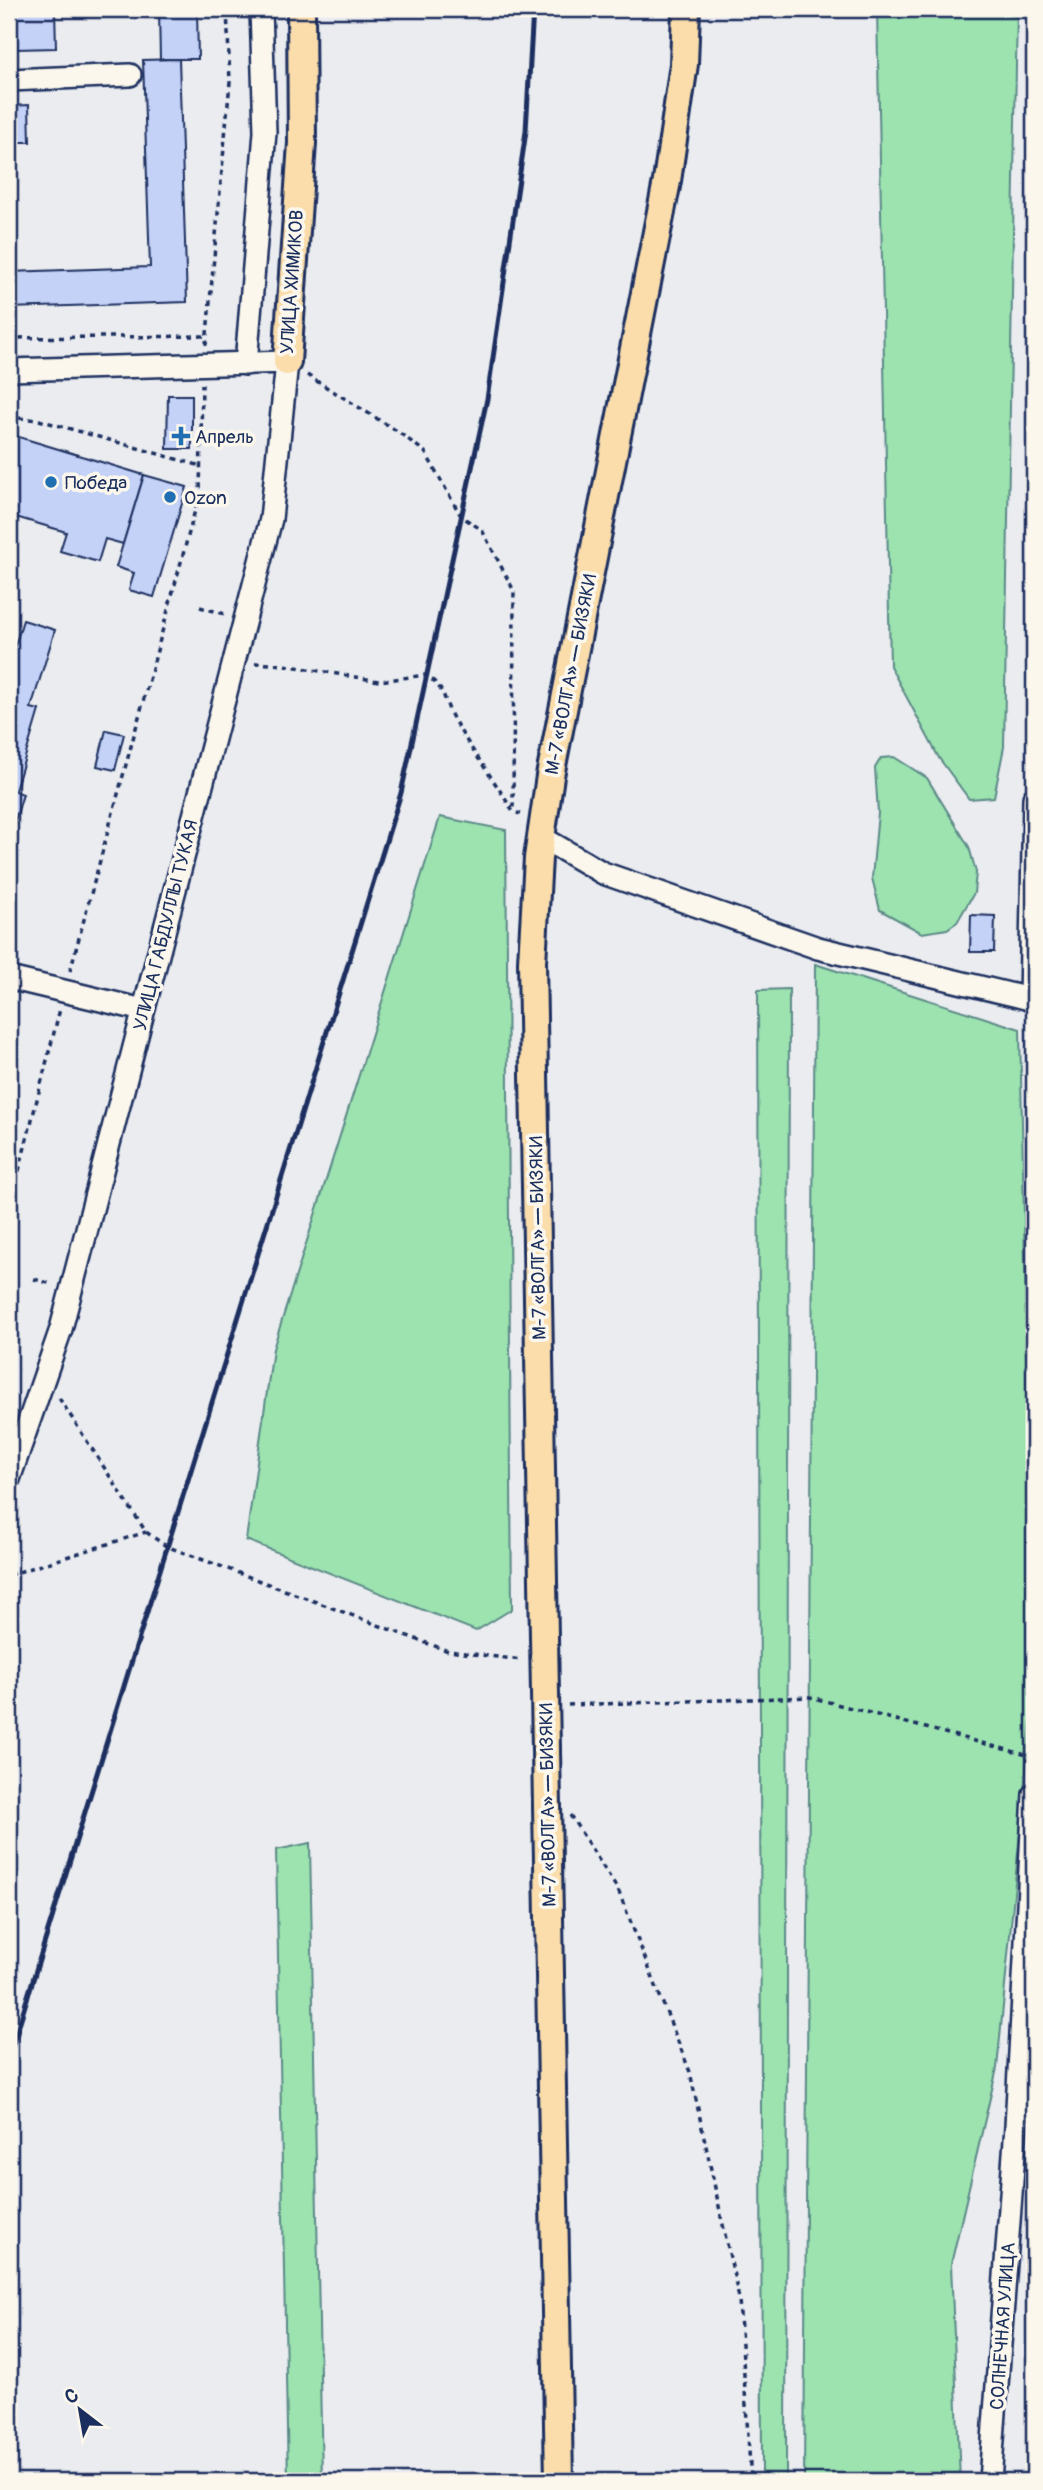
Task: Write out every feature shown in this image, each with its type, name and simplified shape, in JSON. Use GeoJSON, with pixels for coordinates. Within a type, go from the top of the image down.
{"type":"FeatureCollection","features":[{"type":"Feature","properties":{"kind":"main road","name":"УЛИЦА ХИМИКОВ"},"geometry":{"type":"LineString","coordinates":[[286,362],[302,143],[301,9]]}},
{"type":"Feature","properties":{"kind":"main road","name":"М-7 «ВОЛГА» — БИЗЯКИ"},"geometry":{"type":"LineString","coordinates":[[559,2481],[532,962],[542,827],[667,181],[684,64],[686,9]]}},
{"type":"Feature","properties":{"kind":"street"},"geometry":{"type":"LineString","coordinates":[[246,364],[265,132],[261,9]]}},
{"type":"Feature","properties":{"kind":"street"},"geometry":{"type":"LineString","coordinates":[[9,80],[130,75]]}},
{"type":"Feature","properties":{"kind":"street","name":"УЛИЦА ХИМИКОВ"},"geometry":{"type":"LineString","coordinates":[[9,370],[286,362]]}},
{"type":"Feature","properties":{"kind":"street","name":"УЛИЦА ГАБДУЛЛЫ ТУКАЯ"},"geometry":{"type":"LineString","coordinates":[[9,1479],[61,1329],[271,519],[286,362]]}},
{"type":"Feature","properties":{"kind":"street"},"geometry":{"type":"LineString","coordinates":[[542,827],[603,873],[818,948],[1033,1002],[1034,798]]}},
{"type":"Feature","properties":{"kind":"street"},"geometry":{"type":"LineString","coordinates":[[9,978],[143,1010]]}},
{"type":"Feature","properties":{"kind":"street","name":"СОЛНЕЧНАЯ УЛИЦА"},"geometry":{"type":"LineString","coordinates":[[990,2481],[1016,2126],[1034,1794]]}},
{"type":"Feature","properties":{"kind":"path"},"geometry":{"type":"LineString","coordinates":[[9,1210],[64,992],[200,492],[200,394],[230,82],[228,9]]}},
{"type":"Feature","properties":{"kind":"path"},"geometry":{"type":"LineString","coordinates":[[9,338],[207,336]]}},
{"type":"Feature","properties":{"kind":"path"},"geometry":{"type":"LineString","coordinates":[[286,362],[397,430],[425,452],[461,516],[482,530],[514,591],[513,812]]}},
{"type":"Feature","properties":{"kind":"path"},"geometry":{"type":"LineString","coordinates":[[9,417],[40,420],[201,466]]}},
{"type":"Feature","properties":{"kind":"path"},"geometry":{"type":"LineString","coordinates":[[200,607],[244,618]]}},
{"type":"Feature","properties":{"kind":"path"},"geometry":{"type":"LineString","coordinates":[[233,662],[284,664],[379,681],[426,675],[442,686],[452,718],[491,773],[513,812],[542,827]]}},
{"type":"Feature","properties":{"kind":"path"},"geometry":{"type":"LineString","coordinates":[[45,1376],[146,1532],[166,1546],[448,1651],[545,1663]]}},
{"type":"Feature","properties":{"kind":"path"},"geometry":{"type":"LineString","coordinates":[[9,1575],[146,1532]]}},
{"type":"Feature","properties":{"kind":"path"},"geometry":{"type":"LineString","coordinates":[[545,1706],[810,1697],[1034,1757]]}},
{"type":"Feature","properties":{"kind":"path"},"geometry":{"type":"LineString","coordinates":[[568,1812],[618,1890],[690,2072],[739,2299],[751,2481]]}},
{"type":"Feature","properties":{"kind":"green space"},"geometry":{"type":"Polygon","coordinates":[[[877,9],[1017,9],[1004,747],[994,797],[969,799],[939,758],[890,666],[877,9]]]}},
{"type":"Feature","properties":{"kind":"green space"},"geometry":{"type":"Polygon","coordinates":[[[894,757],[927,778],[969,847],[976,872],[974,893],[957,922],[947,929],[922,933],[880,910],[872,878],[878,813],[875,768],[881,758],[894,757]]]}},
{"type":"Feature","properties":{"kind":"green space"},"geometry":{"type":"Polygon","coordinates":[[[440,817],[506,830],[512,1609],[476,1631],[246,1540],[273,1349],[440,817]]]}},
{"type":"Feature","properties":{"kind":"green space"},"geometry":{"type":"Polygon","coordinates":[[[815,964],[1020,1029],[1034,1688],[997,2068],[951,2264],[960,2481],[804,2481],[815,964]]]}},
{"type":"Feature","properties":{"kind":"green space"},"geometry":{"type":"Polygon","coordinates":[[[789,989],[786,2481],[762,2481],[758,990],[789,989]]]}},
{"type":"Feature","properties":{"kind":"green space"},"geometry":{"type":"Polygon","coordinates":[[[310,1843],[322,2481],[288,2481],[276,1850],[310,1843]]]}},
{"type":"Feature","properties":{"kind":"building"},"geometry":{"type":"Polygon","coordinates":[[[14,9],[55,9],[56,48],[16,49],[14,9]]]}},
{"type":"Feature","properties":{"kind":"building"},"geometry":{"type":"Polygon","coordinates":[[[159,9],[197,9],[198,59],[160,59],[159,9]]]}},
{"type":"Feature","properties":{"kind":"building"},"geometry":{"type":"Polygon","coordinates":[[[179,59],[187,302],[9,308],[9,272],[150,267],[143,60],[179,59]]]}},
{"type":"Feature","properties":{"kind":"building"},"geometry":{"type":"Polygon","coordinates":[[[29,105],[30,142],[9,142],[9,106],[29,105]]]}},
{"type":"Feature","properties":{"kind":"building"},"geometry":{"type":"Polygon","coordinates":[[[168,395],[192,395],[192,449],[167,449],[168,395]]]}},
{"type":"Feature","properties":{"kind":"building"},"geometry":{"type":"Polygon","coordinates":[[[9,434],[144,475],[123,544],[105,539],[98,562],[60,551],[66,532],[9,515],[9,434]]]}},
{"type":"Feature","properties":{"kind":"building"},"geometry":{"type":"Polygon","coordinates":[[[144,475],[187,487],[154,597],[129,590],[134,573],[116,567],[144,475]]]}},
{"type":"Feature","properties":{"kind":"building"},"geometry":{"type":"Polygon","coordinates":[[[23,620],[55,630],[31,708],[39,710],[15,791],[23,794],[9,841],[9,665],[23,620]]]}},
{"type":"Feature","properties":{"kind":"building"},"geometry":{"type":"Polygon","coordinates":[[[106,730],[124,734],[115,770],[97,766],[106,730]]]}},
{"type":"Feature","properties":{"kind":"building"},"geometry":{"type":"Polygon","coordinates":[[[971,915],[995,916],[994,952],[970,952],[971,915]]]}},
{"type":"Feature","properties":{"kind":"railway"},"geometry":{"type":"LineString","coordinates":[[9,2057],[401,793],[487,399],[526,131],[533,9]]}},
{"type":"Feature","properties":{"kind":"place","name":"Апрель"},"geometry":{"type":"Point","coordinates":[181,436]}},
{"type":"Feature","properties":{"kind":"place","name":"Победа"},"geometry":{"type":"Point","coordinates":[51,482]}},
{"type":"Feature","properties":{"kind":"place","name":"Ozon"},"geometry":{"type":"Point","coordinates":[170,497]}}]}
